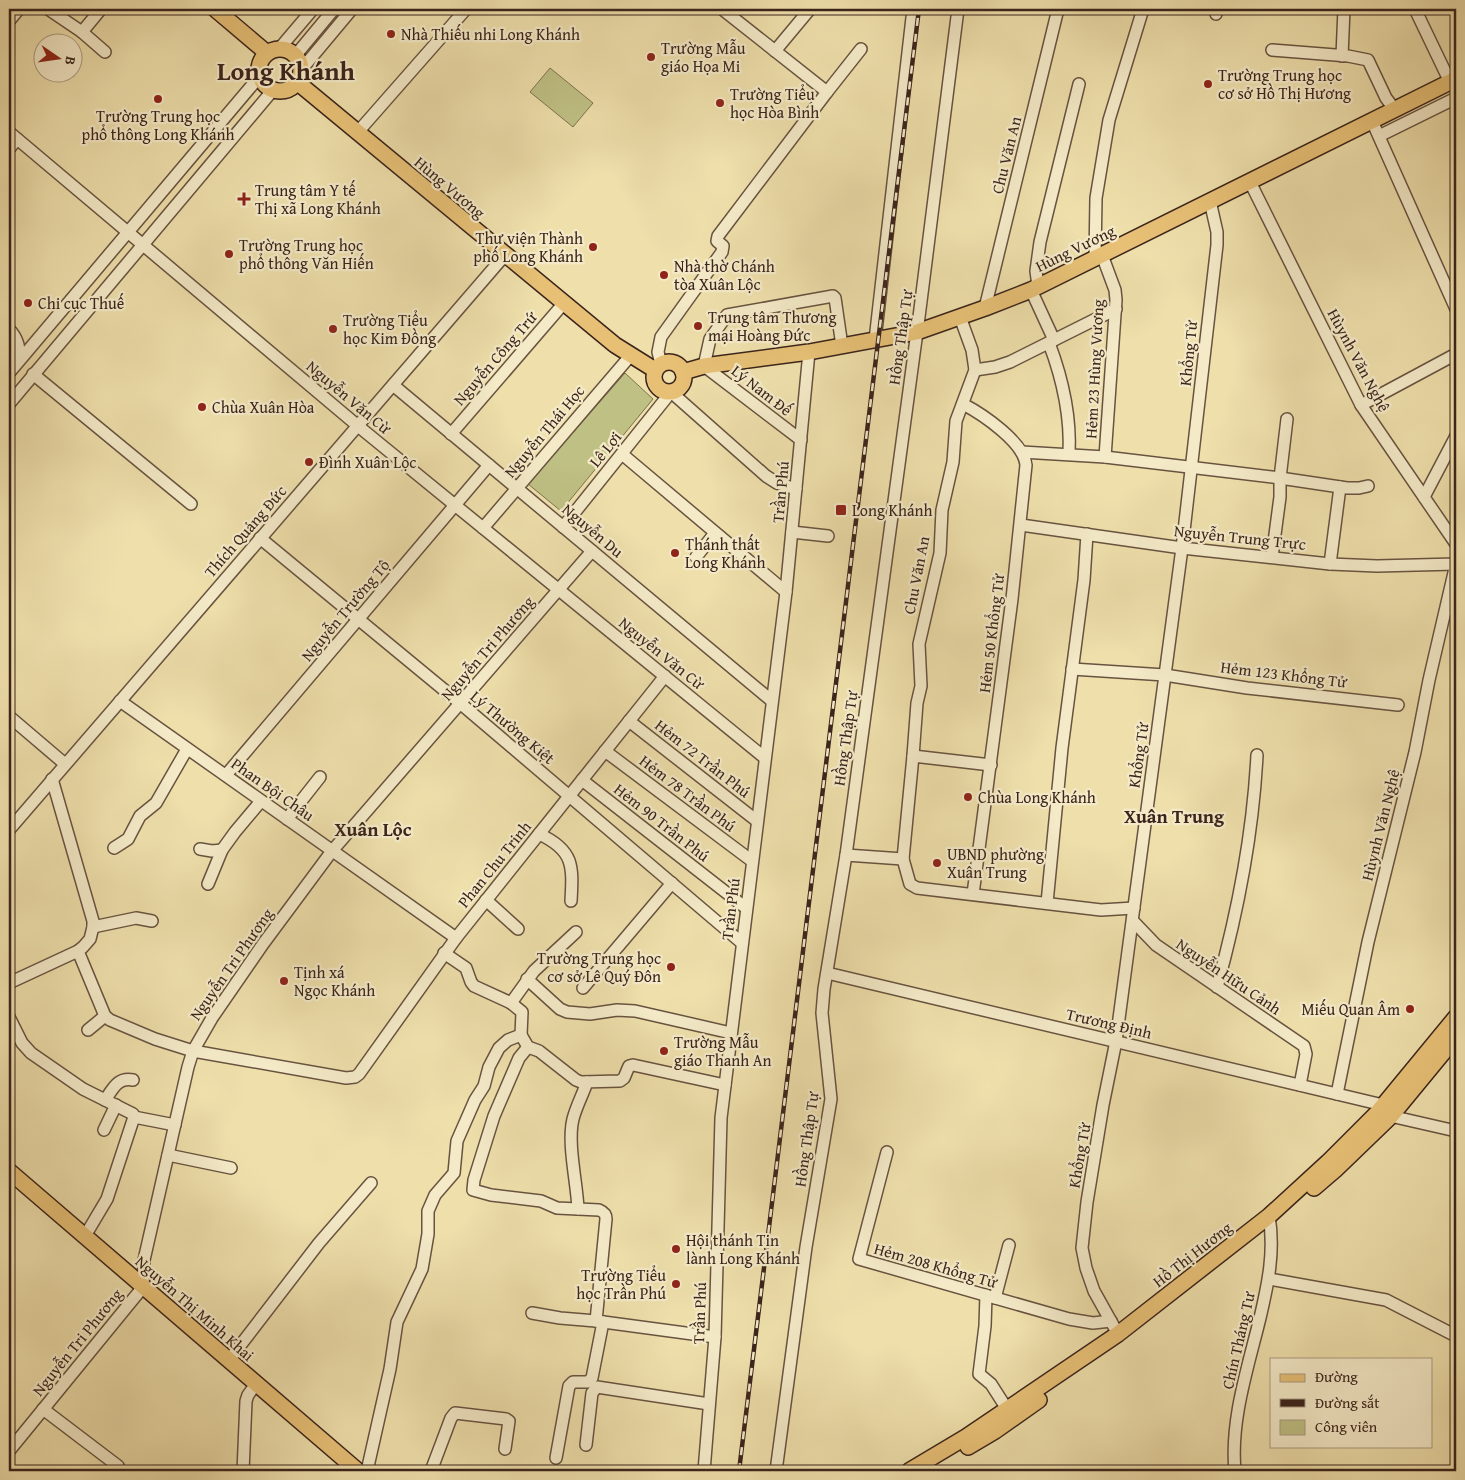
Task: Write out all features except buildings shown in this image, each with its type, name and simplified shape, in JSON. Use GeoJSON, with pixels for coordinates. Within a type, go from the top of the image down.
{"type":"FeatureCollection","features":[{"type":"Feature","properties":{"kind":"main road"},"geometry":{"type":"LineString","coordinates":[[218,10],[273,51],[290,52],[297,69],[290,88],[282,92],[264,85],[260,77],[259,68],[262,60],[273,51]]}},
{"type":"Feature","properties":{"kind":"main road","name":"Hùng Vương"},"geometry":{"type":"LineString","coordinates":[[297,69],[357,132],[615,346],[658,367]]}},
{"type":"Feature","properties":{"kind":"main road","name":"Hùng Vương"},"geometry":{"type":"LineString","coordinates":[[683,372],[704,366],[809,352],[917,332],[985,308],[1034,288],[1453,81]]}},
{"type":"Feature","properties":{"kind":"main road"},"geometry":{"type":"LineString","coordinates":[[673,362],[683,372],[684,379],[677,389],[666,392],[657,387],[654,378],[658,367],[673,362]]}},
{"type":"Feature","properties":{"kind":"main road","name":"Hồ Thị Hương"},"geometry":{"type":"LineString","coordinates":[[1387,1111],[1456,1017]]}},
{"type":"Feature","properties":{"kind":"main road","name":"Hồ Thị Hương"},"geometry":{"type":"LineString","coordinates":[[929,1471],[995,1431],[1160,1313],[1269,1221],[1328,1162],[1387,1111],[1456,1037]]}},
{"type":"Feature","properties":{"kind":"main road","name":"Nguyễn Thị Minh Khai"},"geometry":{"type":"LineString","coordinates":[[9,1171],[358,1471]]}},
{"type":"Feature","properties":{"kind":"main road","name":"Hồ Thị Hương"},"geometry":{"type":"LineString","coordinates":[[909,1471],[1007,1410],[1115,1328],[1269,1221]]}},
{"type":"Feature","properties":{"kind":"street"},"geometry":{"type":"LineString","coordinates":[[9,21],[20,9]]}},
{"type":"Feature","properties":{"kind":"street"},"geometry":{"type":"LineString","coordinates":[[48,9],[82,32],[105,52]]}},
{"type":"Feature","properties":{"kind":"street"},"geometry":{"type":"LineString","coordinates":[[82,32],[101,9]]}},
{"type":"Feature","properties":{"kind":"street"},"geometry":{"type":"LineString","coordinates":[[273,51],[313,9]]}},
{"type":"Feature","properties":{"kind":"street"},"geometry":{"type":"LineString","coordinates":[[297,69],[334,9]]}},
{"type":"Feature","properties":{"kind":"street"},"geometry":{"type":"LineString","coordinates":[[297,69],[352,9]]}},
{"type":"Feature","properties":{"kind":"street"},"geometry":{"type":"LineString","coordinates":[[357,132],[466,9]]}},
{"type":"Feature","properties":{"kind":"street"},"geometry":{"type":"LineString","coordinates":[[775,51],[810,9]]}},
{"type":"Feature","properties":{"kind":"street"},"geometry":{"type":"LineString","coordinates":[[875,340],[913,9]]}},
{"type":"Feature","properties":{"kind":"street","name":"Hồng Thập Tự"},"geometry":{"type":"LineString","coordinates":[[776,1471],[806,1247],[831,1099],[822,1013],[846,856],[917,332],[958,9]]}},
{"type":"Feature","properties":{"kind":"street","name":"Chu Văn An"},"geometry":{"type":"LineString","coordinates":[[985,308],[1058,9]]}},
{"type":"Feature","properties":{"kind":"street","name":"Hẻm 23 Hùng Vương"},"geometry":{"type":"LineString","coordinates":[[1105,458],[1116,309],[1114,290],[1099,256],[1096,198],[1109,120],[1143,9]]}},
{"type":"Feature","properties":{"kind":"street"},"geometry":{"type":"LineString","coordinates":[[1342,56],[1344,9]]}},
{"type":"Feature","properties":{"kind":"street"},"geometry":{"type":"LineString","coordinates":[[1415,9],[1453,81]]}},
{"type":"Feature","properties":{"kind":"street"},"geometry":{"type":"LineString","coordinates":[[726,10],[827,92]]}},
{"type":"Feature","properties":{"kind":"street"},"geometry":{"type":"LineString","coordinates":[[658,367],[661,337],[722,252],[723,246],[717,241],[718,236],[861,49]]}},
{"type":"Feature","properties":{"kind":"street"},"geometry":{"type":"LineString","coordinates":[[1272,50],[1368,60],[1386,98],[1395,110]]}},
{"type":"Feature","properties":{"kind":"street"},"geometry":{"type":"LineString","coordinates":[[9,373],[260,77]]}},
{"type":"Feature","properties":{"kind":"street"},"geometry":{"type":"LineString","coordinates":[[1069,454],[1070,435],[1066,401],[1052,341],[1034,288],[1040,242],[1079,84]]}},
{"type":"Feature","properties":{"kind":"street"},"geometry":{"type":"LineString","coordinates":[[9,404],[273,90]]}},
{"type":"Feature","properties":{"kind":"street"},"geometry":{"type":"LineString","coordinates":[[1379,136],[1456,98]]}},
{"type":"Feature","properties":{"kind":"street"},"geometry":{"type":"LineString","coordinates":[[1372,121],[1455,301]]}},
{"type":"Feature","properties":{"kind":"street"},"geometry":{"type":"LineString","coordinates":[[9,149],[13,136]]}},
{"type":"Feature","properties":{"kind":"street","name":"Nguyễn Văn Cừ"},"geometry":{"type":"LineString","coordinates":[[13,136],[358,426],[765,758]]}},
{"type":"Feature","properties":{"kind":"street","name":"Hùynh Văn Nghệ"},"geometry":{"type":"LineString","coordinates":[[1250,182],[1361,405],[1456,544]]}},
{"type":"Feature","properties":{"kind":"street","name":"Khổng Tử"},"geometry":{"type":"LineString","coordinates":[[1115,1328],[1089,1279],[1082,1248],[1087,1202],[1116,1041],[1133,921],[1192,467],[1217,246],[1217,232],[1210,201]]}},
{"type":"Feature","properties":{"kind":"street","name":"Thích Quảng Đức"},"geometry":{"type":"LineString","coordinates":[[9,830],[505,255]]}},
{"type":"Feature","properties":{"kind":"street"},"geometry":{"type":"LineString","coordinates":[[704,366],[710,339],[727,315],[829,296],[835,298],[842,346]]}},
{"type":"Feature","properties":{"kind":"street","name":"Nguyễn Công Trứ"},"geometry":{"type":"LineString","coordinates":[[451,434],[564,303]]}},
{"type":"Feature","properties":{"kind":"street"},"geometry":{"type":"LineString","coordinates":[[960,317],[972,350],[975,370],[1001,366],[1116,309]]}},
{"type":"Feature","properties":{"kind":"street"},"geometry":{"type":"LineString","coordinates":[[9,329],[19,343],[20,359]]}},
{"type":"Feature","properties":{"kind":"street","name":"Trần Phú"},"geometry":{"type":"LineString","coordinates":[[704,1471],[715,1337],[720,1134],[746,908],[786,592],[809,352]]}},
{"type":"Feature","properties":{"kind":"street"},"geometry":{"type":"LineString","coordinates":[[1361,405],[1456,354]]}},
{"type":"Feature","properties":{"kind":"street","name":"Nguyễn Thái Học"},"geometry":{"type":"LineString","coordinates":[[483,528],[631,355]]}},
{"type":"Feature","properties":{"kind":"street","name":"Lý Nam Đế"},"geometry":{"type":"LineString","coordinates":[[704,366],[801,440]]}},
{"type":"Feature","properties":{"kind":"street","name":"Chu Văn An"},"geometry":{"type":"LineString","coordinates":[[903,859],[921,686],[919,644],[940,552],[942,510],[954,462],[956,421],[975,370]]}},
{"type":"Feature","properties":{"kind":"street"},"geometry":{"type":"LineString","coordinates":[[33,374],[191,504]]}},
{"type":"Feature","properties":{"kind":"street","name":"Nguyễn Du"},"geometry":{"type":"LineString","coordinates":[[392,385],[772,701]]}},
{"type":"Feature","properties":{"kind":"street"},"geometry":{"type":"LineString","coordinates":[[671,392],[772,481],[796,489]]}},
{"type":"Feature","properties":{"kind":"street","name":"Lê Lợi"},"geometry":{"type":"LineString","coordinates":[[563,527],[671,392]]}},
{"type":"Feature","properties":{"kind":"street"},"geometry":{"type":"LineString","coordinates":[[963,404],[989,420],[1022,452],[1069,454],[1192,467],[1340,487],[1359,488],[1368,486]]}},
{"type":"Feature","properties":{"kind":"street"},"geometry":{"type":"LineString","coordinates":[[1272,557],[1287,419]]}},
{"type":"Feature","properties":{"kind":"street"},"geometry":{"type":"LineString","coordinates":[[1424,497],[1456,436]]}},
{"type":"Feature","properties":{"kind":"street","name":"Hẻm 50 Khổng Tử"},"geometry":{"type":"LineString","coordinates":[[973,894],[1021,525],[1026,465],[1026,459],[1022,452]]}},
{"type":"Feature","properties":{"kind":"street"},"geometry":{"type":"LineString","coordinates":[[622,454],[786,592]]}},
{"type":"Feature","properties":{"kind":"street","name":"Nguyễn Trường Tộ"},"geometry":{"type":"LineString","coordinates":[[226,775],[489,465]]}},
{"type":"Feature","properties":{"kind":"street"},"geometry":{"type":"LineString","coordinates":[[1330,564],[1340,487]]}},
{"type":"Feature","properties":{"kind":"street","name":"Nguyễn Trung Trực"},"geometry":{"type":"LineString","coordinates":[[1021,525],[1182,548],[1330,564],[1377,566],[1456,564]]}},
{"type":"Feature","properties":{"kind":"street"},"geometry":{"type":"LineString","coordinates":[[792,532],[828,536]]}},
{"type":"Feature","properties":{"kind":"street"},"geometry":{"type":"LineString","coordinates":[[696,556],[715,533]]}},
{"type":"Feature","properties":{"kind":"street"},"geometry":{"type":"LineString","coordinates":[[1047,903],[1056,826],[1056,802],[1084,580],[1087,534]]}},
{"type":"Feature","properties":{"kind":"street","name":"Lý Thường Kiệt"},"geometry":{"type":"LineString","coordinates":[[260,538],[460,703],[742,942]]}},
{"type":"Feature","properties":{"kind":"street","name":"Nguyễn Tri Phương"},"geometry":{"type":"LineString","coordinates":[[9,1451],[143,1287],[144,1260],[193,1051],[212,1018],[263,944],[332,851],[592,551]]}},
{"type":"Feature","properties":{"kind":"street","name":"Hùynh Văn Nghệ"},"geometry":{"type":"LineString","coordinates":[[1337,1094],[1368,942],[1415,752],[1429,680],[1456,564]]}},
{"type":"Feature","properties":{"kind":"street","name":"Hẻm 123 Khổng Tử"},"geometry":{"type":"LineString","coordinates":[[1072,669],[1166,675],[1273,691],[1398,705]]}},
{"type":"Feature","properties":{"kind":"street","name":"Phan Chu Trinh"},"geometry":{"type":"LineString","coordinates":[[193,1051],[346,1078],[355,1077],[359,1074],[444,953],[665,676]]}},
{"type":"Feature","properties":{"kind":"street","name":"Phan Bội Châu"},"geometry":{"type":"LineString","coordinates":[[120,701],[456,938]]}},
{"type":"Feature","properties":{"kind":"street","name":"Hẻm 72 Trần Phú"},"geometry":{"type":"LineString","coordinates":[[629,721],[757,821]]}},
{"type":"Feature","properties":{"kind":"street"},"geometry":{"type":"LineString","coordinates":[[11,723],[65,764]]}},
{"type":"Feature","properties":{"kind":"street"},"geometry":{"type":"LineString","coordinates":[[114,848],[128,838],[140,816],[151,809],[156,803],[187,749]]}},
{"type":"Feature","properties":{"kind":"street","name":"Hẻm 78 Trần Phú"},"geometry":{"type":"LineString","coordinates":[[605,751],[752,861]]}},
{"type":"Feature","properties":{"kind":"street"},"geometry":{"type":"LineString","coordinates":[[1217,987],[1233,926],[1245,861],[1254,799],[1257,755]]}},
{"type":"Feature","properties":{"kind":"street"},"geometry":{"type":"LineString","coordinates":[[913,756],[991,765]]}},
{"type":"Feature","properties":{"kind":"street"},"geometry":{"type":"LineString","coordinates":[[287,819],[320,778]]}},
{"type":"Feature","properties":{"kind":"street"},"geometry":{"type":"LineString","coordinates":[[9,983],[83,947],[90,939],[93,927],[85,891],[52,779]]}},
{"type":"Feature","properties":{"kind":"street","name":"Hẻm 90 Trần Phú"},"geometry":{"type":"LineString","coordinates":[[582,780],[746,908]]}},
{"type":"Feature","properties":{"kind":"street"},"geometry":{"type":"LineString","coordinates":[[208,884],[222,850],[261,801]]}},
{"type":"Feature","properties":{"kind":"street"},"geometry":{"type":"LineString","coordinates":[[539,834],[554,841],[568,857],[573,874],[572,901]]}},
{"type":"Feature","properties":{"kind":"street"},"geometry":{"type":"LineString","coordinates":[[200,849],[222,850]]}},
{"type":"Feature","properties":{"kind":"street"},"geometry":{"type":"LineString","coordinates":[[846,856],[903,859],[912,887],[1101,910],[1134,908]]}},
{"type":"Feature","properties":{"kind":"street"},"geometry":{"type":"LineString","coordinates":[[584,988],[672,883]]}},
{"type":"Feature","properties":{"kind":"street"},"geometry":{"type":"LineString","coordinates":[[486,900],[518,929]]}},
{"type":"Feature","properties":{"kind":"street"},"geometry":{"type":"LineString","coordinates":[[93,927],[136,918],[152,921]]}},
{"type":"Feature","properties":{"kind":"street","name":"Nguyễn Hữu Cảnh"},"geometry":{"type":"LineString","coordinates":[[1133,921],[1156,945],[1304,1046],[1306,1054],[1300,1085]]}},
{"type":"Feature","properties":{"kind":"street"},"geometry":{"type":"LineString","coordinates":[[511,1003],[527,979],[576,932]]}},
{"type":"Feature","properties":{"kind":"street"},"geometry":{"type":"LineString","coordinates":[[78,950],[105,1016],[155,1039],[193,1051]]}},
{"type":"Feature","properties":{"kind":"street"},"geometry":{"type":"LineString","coordinates":[[444,953],[466,968],[474,986],[511,1003],[522,1012],[521,1034],[528,1047],[539,1051],[576,1080],[587,1082],[620,1081],[624,1078],[629,1066],[633,1065],[725,1085]]}},
{"type":"Feature","properties":{"kind":"street","name":"Trương Định"},"geometry":{"type":"LineString","coordinates":[[828,973],[1337,1094],[1456,1131]]}},
{"type":"Feature","properties":{"kind":"street"},"geometry":{"type":"LineString","coordinates":[[527,979],[567,1012],[590,1014],[617,1010],[635,1010],[731,1034]]}},
{"type":"Feature","properties":{"kind":"street"},"geometry":{"type":"LineString","coordinates":[[88,1030],[105,1016]]}},
{"type":"Feature","properties":{"kind":"street"},"geometry":{"type":"LineString","coordinates":[[9,1017],[22,1043],[31,1053],[83,1089],[134,1116],[175,1125]]}},
{"type":"Feature","properties":{"kind":"street"},"geometry":{"type":"LineString","coordinates":[[367,1471],[390,1369],[397,1322],[422,1269],[428,1234],[428,1211],[435,1195],[454,1173],[457,1141],[475,1100],[484,1086],[489,1067],[503,1043],[521,1034]]}},
{"type":"Feature","properties":{"kind":"street"},"geometry":{"type":"LineString","coordinates":[[528,1047],[519,1058],[494,1116],[473,1187],[476,1192],[541,1201],[557,1208],[599,1210],[606,1214],[599,1322],[592,1378],[588,1382],[573,1382],[570,1386],[556,1458]]}},
{"type":"Feature","properties":{"kind":"street"},"geometry":{"type":"LineString","coordinates":[[105,1100],[119,1081],[124,1079],[133,1080]]}},
{"type":"Feature","properties":{"kind":"street"},"geometry":{"type":"LineString","coordinates":[[578,1209],[572,1126],[587,1082]]}},
{"type":"Feature","properties":{"kind":"street"},"geometry":{"type":"LineString","coordinates":[[104,1130],[116,1105]]}},
{"type":"Feature","properties":{"kind":"street"},"geometry":{"type":"LineString","coordinates":[[85,1236],[107,1199],[134,1116]]}},
{"type":"Feature","properties":{"kind":"street","name":"Hẻm 208 Khổng Tử"},"geometry":{"type":"LineString","coordinates":[[887,1152],[859,1259],[990,1297],[1115,1328]]}},
{"type":"Feature","properties":{"kind":"street"},"geometry":{"type":"LineString","coordinates":[[168,1155],[231,1168]]}},
{"type":"Feature","properties":{"kind":"street"},"geometry":{"type":"LineString","coordinates":[[454,1173],[474,1180]]}},
{"type":"Feature","properties":{"kind":"street"},"geometry":{"type":"LineString","coordinates":[[229,1360],[319,1243],[371,1183]]}},
{"type":"Feature","properties":{"kind":"street","name":"Chín Tháng Tư"},"geometry":{"type":"LineString","coordinates":[[1236,1471],[1233,1444],[1235,1430],[1269,1278],[1272,1244],[1269,1221]]}},
{"type":"Feature","properties":{"kind":"street"},"geometry":{"type":"LineString","coordinates":[[1007,1410],[991,1384],[979,1374],[990,1297],[1009,1245]]}},
{"type":"Feature","properties":{"kind":"street"},"geometry":{"type":"LineString","coordinates":[[1269,1278],[1386,1300],[1456,1336]]}},
{"type":"Feature","properties":{"kind":"street"},"geometry":{"type":"LineString","coordinates":[[532,1313],[715,1337]]}},
{"type":"Feature","properties":{"kind":"street"},"geometry":{"type":"LineString","coordinates":[[243,1471],[246,1401],[248,1394],[256,1384]]}},
{"type":"Feature","properties":{"kind":"street"},"geometry":{"type":"LineString","coordinates":[[586,1445],[592,1392],[597,1387],[710,1404]]}},
{"type":"Feature","properties":{"kind":"street"},"geometry":{"type":"LineString","coordinates":[[43,1409],[118,1466]]}},
{"type":"Feature","properties":{"kind":"street"},"geometry":{"type":"LineString","coordinates":[[431,1471],[455,1412],[509,1421],[505,1449]]}},
{"type":"Feature","properties":{"kind":"street"},"geometry":{"type":"LineString","coordinates":[[9,1432],[17,1441]]}},
{"type":"Feature","properties":{"kind":"green space"},"geometry":{"type":"Polygon","coordinates":[[[550,68],[593,103],[573,127],[530,92],[550,68]]]}},
{"type":"Feature","properties":{"kind":"green space"},"geometry":{"type":"Polygon","coordinates":[[[625,373],[653,399],[561,511],[528,484],[625,373]]]}},
{"type":"Feature","properties":{"kind":"railway"},"geometry":{"type":"LineString","coordinates":[[739,1471],[919,9]]}},
{"type":"Feature","properties":{"kind":"place","name":"Nhà Thiếu nhi Long Khánh"},"geometry":{"type":"Point","coordinates":[391,34]}},
{"type":"Feature","properties":{"kind":"place","name":"Trường Mẫu giáo Họa Mi"},"geometry":{"type":"Point","coordinates":[651,57]}},
{"type":"Feature","properties":{"kind":"place","name":"Trường Trung học cơ sở Hồ Thị Hương"},"geometry":{"type":"Point","coordinates":[1208,84]}},
{"type":"Feature","properties":{"kind":"place","name":"Trường Trung học phổ thông Long Khánh"},"geometry":{"type":"Point","coordinates":[158,99]}},
{"type":"Feature","properties":{"kind":"place","name":"Trường Tiểu học Hòa Bình"},"geometry":{"type":"Point","coordinates":[720,103]}},
{"type":"Feature","properties":{"kind":"place","name":"Trung tâm Y tế Thị xã Long Khánh"},"geometry":{"type":"Point","coordinates":[244,199]}},
{"type":"Feature","properties":{"kind":"place","name":"Thư viện Thành phố Long Khánh"},"geometry":{"type":"Point","coordinates":[593,247]}},
{"type":"Feature","properties":{"kind":"place","name":"Trường Trung học phổ thông Văn Hiến"},"geometry":{"type":"Point","coordinates":[229,254]}},
{"type":"Feature","properties":{"kind":"place","name":"Nhà thờ Chánh tòa Xuân Lộc"},"geometry":{"type":"Point","coordinates":[664,275]}},
{"type":"Feature","properties":{"kind":"place","name":"Chi cục Thuế"},"geometry":{"type":"Point","coordinates":[28,303]}},
{"type":"Feature","properties":{"kind":"place","name":"Trung tâm Thương mại Hoàng Đức"},"geometry":{"type":"Point","coordinates":[698,326]}},
{"type":"Feature","properties":{"kind":"place","name":"Trường Tiểu học Kim Đồng"},"geometry":{"type":"Point","coordinates":[333,329]}},
{"type":"Feature","properties":{"kind":"place","name":"Chùa Xuân Hòa"},"geometry":{"type":"Point","coordinates":[202,407]}},
{"type":"Feature","properties":{"kind":"place","name":"Đình Xuân Lộc"},"geometry":{"type":"Point","coordinates":[309,462]}},
{"type":"Feature","properties":{"kind":"place","name":"Long Khánh"},"geometry":{"type":"Point","coordinates":[841,510]}},
{"type":"Feature","properties":{"kind":"place","name":"Thánh thất Long Khánh"},"geometry":{"type":"Point","coordinates":[675,553]}},
{"type":"Feature","properties":{"kind":"place","name":"Chùa Long Khánh"},"geometry":{"type":"Point","coordinates":[968,797]}},
{"type":"Feature","properties":{"kind":"place","name":"UBND phường Xuân Trung"},"geometry":{"type":"Point","coordinates":[937,863]}},
{"type":"Feature","properties":{"kind":"place","name":"Trường Trung học cơ sở Lê Quý Đôn"},"geometry":{"type":"Point","coordinates":[671,967]}},
{"type":"Feature","properties":{"kind":"place","name":"Tịnh xá Ngọc Khánh"},"geometry":{"type":"Point","coordinates":[284,981]}},
{"type":"Feature","properties":{"kind":"place","name":"Miếu Quan Âm"},"geometry":{"type":"Point","coordinates":[1410,1009]}},
{"type":"Feature","properties":{"kind":"place","name":"Trường Mẫu giáo Thanh An"},"geometry":{"type":"Point","coordinates":[664,1051]}},
{"type":"Feature","properties":{"kind":"place","name":"Hội thánh Tin lành Long Khánh"},"geometry":{"type":"Point","coordinates":[676,1249]}},
{"type":"Feature","properties":{"kind":"place","name":"Trường Tiểu học Trần Phú"},"geometry":{"type":"Point","coordinates":[676,1284]}},
{"type":"Feature","properties":{"kind":"district","name":"Long Khánh"},"geometry":{"type":"Point","coordinates":[286,71]}},
{"type":"Feature","properties":{"kind":"district","name":"Xuân Trung"},"geometry":{"type":"Point","coordinates":[1174,816]}},
{"type":"Feature","properties":{"kind":"district","name":"Xuân Lộc"},"geometry":{"type":"Point","coordinates":[373,829]}}]}
